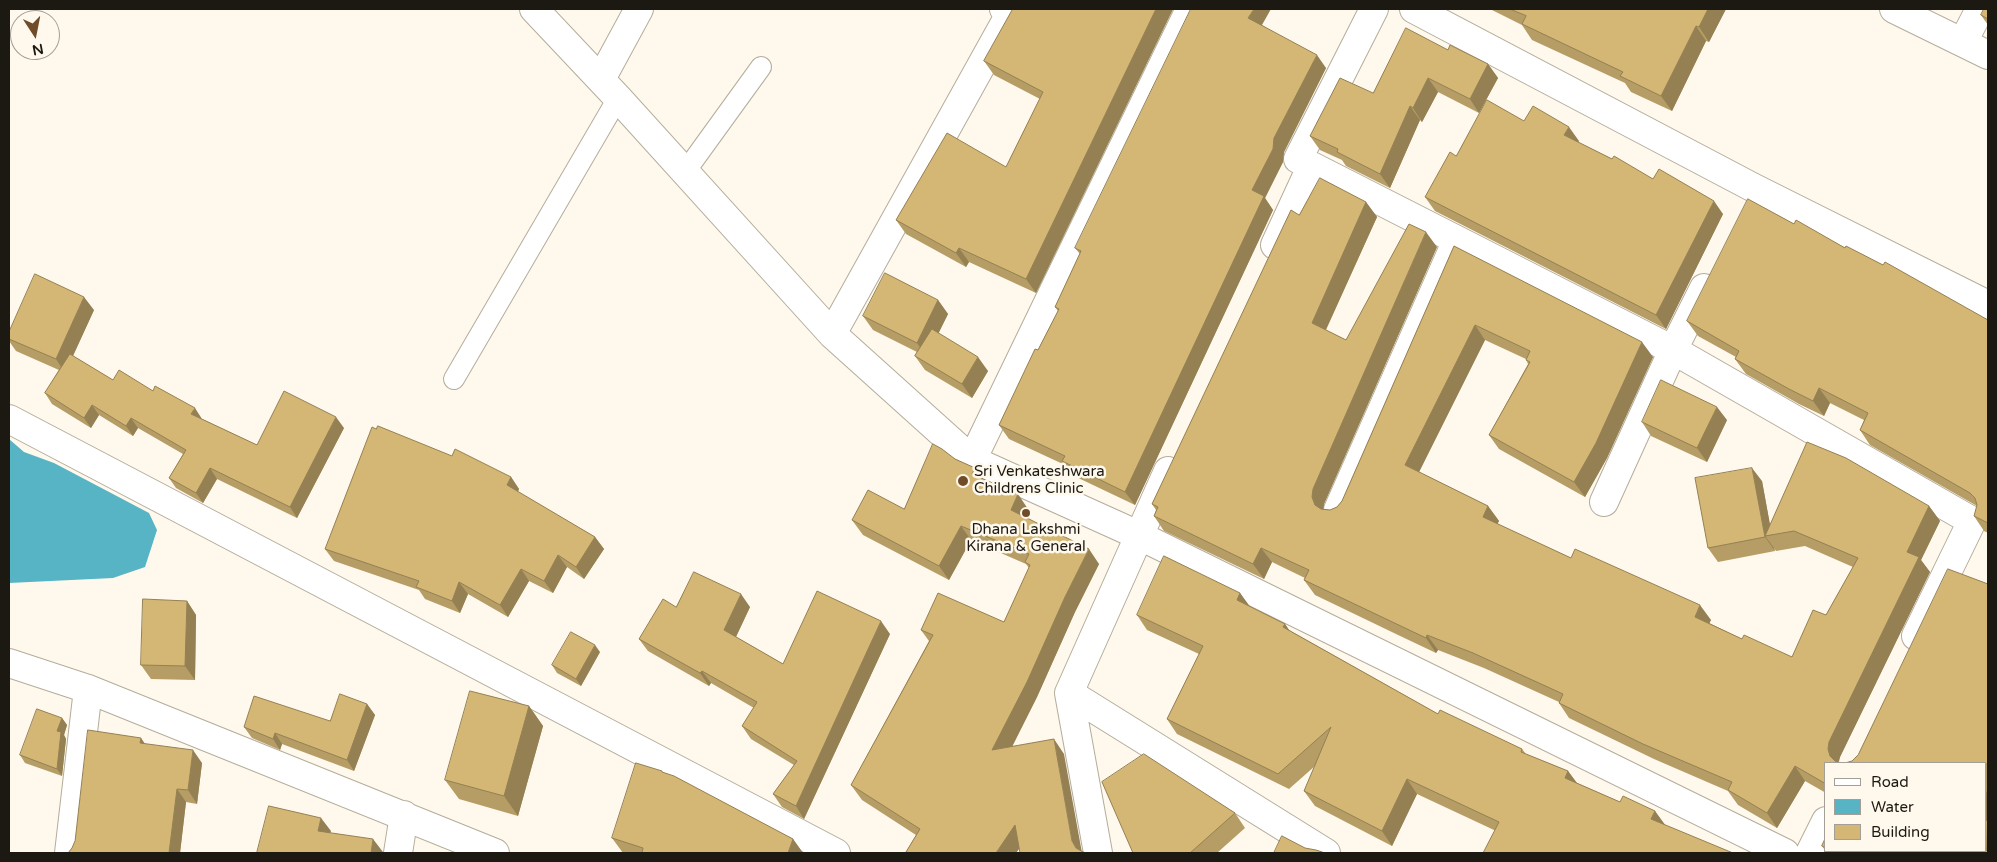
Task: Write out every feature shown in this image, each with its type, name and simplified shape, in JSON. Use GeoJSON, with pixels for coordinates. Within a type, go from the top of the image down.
{"type":"FeatureCollection","features":[{"type":"Feature","properties":{"kind":"street"},"geometry":{"type":"LineString","coordinates":[[534,9],[610,88],[832,334],[972,460],[1138,535],[1785,853]]}},
{"type":"Feature","properties":{"kind":"street"},"geometry":{"type":"LineString","coordinates":[[610,88],[639,9]]}},
{"type":"Feature","properties":{"kind":"street"},"geometry":{"type":"LineString","coordinates":[[832,334],[1011,12],[1004,9]]}},
{"type":"Feature","properties":{"kind":"street"},"geometry":{"type":"LineString","coordinates":[[972,460],[1190,9]]}},
{"type":"Feature","properties":{"kind":"street"},"geometry":{"type":"LineString","coordinates":[[1374,9],[1298,159],[1673,350],[1972,520],[1906,655]]}},
{"type":"Feature","properties":{"kind":"street"},"geometry":{"type":"LineString","coordinates":[[1414,9],[1754,188],[1988,305]]}},
{"type":"Feature","properties":{"kind":"street"},"geometry":{"type":"LineString","coordinates":[[1894,9],[1988,55]]}},
{"type":"Feature","properties":{"kind":"street"},"geometry":{"type":"LineString","coordinates":[[1963,42],[1980,9]]}},
{"type":"Feature","properties":{"kind":"street"},"geometry":{"type":"LineString","coordinates":[[1265,266],[1311,167]]}},
{"type":"Feature","properties":{"kind":"street"},"geometry":{"type":"LineString","coordinates":[[1742,214],[1754,188]]}},
{"type":"Feature","properties":{"kind":"street"},"geometry":{"type":"LineString","coordinates":[[1338,510],[1457,240]]}},
{"type":"Feature","properties":{"kind":"street"},"geometry":{"type":"LineString","coordinates":[[1604,502],[1673,350],[1716,265]]}},
{"type":"Feature","properties":{"kind":"street"},"geometry":{"type":"LineString","coordinates":[[9,419],[836,853]]}},
{"type":"Feature","properties":{"kind":"street"},"geometry":{"type":"LineString","coordinates":[[1098,853],[1069,692],[1180,445]]}},
{"type":"Feature","properties":{"kind":"street"},"geometry":{"type":"LineString","coordinates":[[9,662],[88,688],[495,853]]}},
{"type":"Feature","properties":{"kind":"street"},"geometry":{"type":"LineString","coordinates":[[69,853],[88,688]]}},
{"type":"Feature","properties":{"kind":"street"},"geometry":{"type":"LineString","coordinates":[[1069,692],[1326,853]]}},
{"type":"Feature","properties":{"kind":"street"},"geometry":{"type":"LineString","coordinates":[[398,853],[404,815]]}},
{"type":"Feature","properties":{"kind":"street"},"geometry":{"type":"LineString","coordinates":[[1810,853],[1824,825]]}},
{"type":"Feature","properties":{"kind":"lane"},"geometry":{"type":"LineString","coordinates":[[685,172],[762,67]]}},
{"type":"Feature","properties":{"kind":"lane"},"geometry":{"type":"LineString","coordinates":[[454,379],[610,88]]}},
{"type":"Feature","properties":{"kind":"water"},"geometry":{"type":"Polygon","coordinates":[[[9,439],[24,452],[54,463],[149,513],[157,530],[145,567],[113,578],[9,583],[9,439]]]}},
{"type":"Feature","properties":{"kind":"building"},"geometry":{"type":"Polygon","coordinates":[[[1013,9],[1156,9],[1026,279],[959,248],[956,253],[896,220],[947,133],[1006,167],[1043,92],[984,61],[1013,9]]]}},
{"type":"Feature","properties":{"kind":"building"},"geometry":{"type":"Polygon","coordinates":[[[1191,9],[1254,9],[1248,18],[1317,55],[1274,138],[1273,149],[1252,190],[1264,196],[1125,492],[1062,461],[1065,456],[999,425],[1035,349],[1038,350],[1059,309],[1055,307],[1081,251],[1075,248],[1191,9]]]}},
{"type":"Feature","properties":{"kind":"building"},"geometry":{"type":"Polygon","coordinates":[[[1510,9],[1708,9],[1699,27],[1696,26],[1661,96],[1620,76],[1623,72],[1522,24],[1526,16],[1510,9]]]}},
{"type":"Feature","properties":{"kind":"building"},"geometry":{"type":"Polygon","coordinates":[[[1984,9],[1988,9],[1988,19],[1981,15],[1984,9]]]}},
{"type":"Feature","properties":{"kind":"building"},"geometry":{"type":"Polygon","coordinates":[[[1406,28],[1448,50],[1450,45],[1488,64],[1470,99],[1428,78],[1413,108],[1410,106],[1380,174],[1337,152],[1338,149],[1310,136],[1340,78],[1373,93],[1406,28]]]}},
{"type":"Feature","properties":{"kind":"building"},"geometry":{"type":"Polygon","coordinates":[[[1487,100],[1524,121],[1533,106],[1569,127],[1564,135],[1612,159],[1614,156],[1653,179],[1659,169],[1714,201],[1656,315],[1425,197],[1450,152],[1456,156],[1487,100]]]}},
{"type":"Feature","properties":{"kind":"building"},"geometry":{"type":"Polygon","coordinates":[[[1320,178],[1366,202],[1312,323],[1346,340],[1409,224],[1426,232],[1313,489],[1312,497],[1315,505],[1321,509],[1330,510],[1337,507],[1342,501],[1454,246],[1642,342],[1596,443],[1574,482],[1489,435],[1530,362],[1526,360],[1530,351],[1475,325],[1405,465],[1488,506],[1483,517],[1571,558],[1575,549],[1700,605],[1695,617],[1742,639],[1744,635],[1792,657],[1813,610],[1826,615],[1858,558],[1794,531],[1765,536],[1807,442],[1846,458],[1929,506],[1907,552],[1919,557],[1829,742],[1830,756],[1836,762],[1824,762],[1824,783],[1795,766],[1767,813],[1728,790],[1732,782],[1643,744],[1559,703],[1563,694],[1473,653],[1427,635],[1426,638],[1304,580],[1309,570],[1261,548],[1253,564],[1154,516],[1158,507],[1152,504],[1291,210],[1299,215],[1320,178]]]}},
{"type":"Feature","properties":{"kind":"building"},"geometry":{"type":"Polygon","coordinates":[[[1748,199],[1794,224],[1796,220],[1845,248],[1846,246],[1883,265],[1885,262],[1988,320],[1988,523],[1974,516],[1977,505],[1975,498],[1970,493],[1860,430],[1868,413],[1819,388],[1813,401],[1789,389],[1735,359],[1739,351],[1687,321],[1748,199]]]}},
{"type":"Feature","properties":{"kind":"building"},"geometry":{"type":"Polygon","coordinates":[[[885,273],[938,300],[917,343],[863,316],[885,273]]]}},
{"type":"Feature","properties":{"kind":"building"},"geometry":{"type":"Polygon","coordinates":[[[35,274],[84,297],[56,359],[9,339],[9,332],[35,274]]]}},
{"type":"Feature","properties":{"kind":"building"},"geometry":{"type":"Polygon","coordinates":[[[932,329],[978,357],[962,384],[915,356],[932,329]]]}},
{"type":"Feature","properties":{"kind":"building"},"geometry":{"type":"Polygon","coordinates":[[[70,354],[113,380],[119,370],[153,391],[155,386],[195,408],[191,414],[257,445],[284,391],[336,417],[290,507],[210,468],[196,493],[169,478],[186,450],[131,418],[126,426],[92,405],[84,418],[45,393],[70,354]]]}},
{"type":"Feature","properties":{"kind":"building"},"geometry":{"type":"Polygon","coordinates":[[[1661,380],[1717,407],[1697,448],[1642,422],[1661,380]]]}},
{"type":"Feature","properties":{"kind":"building"},"geometry":{"type":"Polygon","coordinates":[[[378,426],[452,456],[455,449],[511,477],[507,485],[595,537],[576,567],[558,555],[544,581],[521,569],[500,605],[459,582],[452,601],[416,587],[419,581],[325,549],[372,427],[376,429],[378,426]]]}},
{"type":"Feature","properties":{"kind":"building"},"geometry":{"type":"Polygon","coordinates":[[[933,444],[955,459],[975,468],[972,474],[1018,494],[1011,510],[1089,549],[1027,682],[992,750],[1054,739],[1072,841],[1076,848],[1085,853],[1020,853],[1015,825],[996,853],[908,853],[906,852],[920,829],[851,785],[933,635],[921,630],[938,593],[1004,622],[1030,565],[1025,562],[1029,554],[961,526],[939,566],[852,520],[868,490],[904,509],[933,444]]]}},
{"type":"Feature","properties":{"kind":"building"},"geometry":{"type":"Polygon","coordinates":[[[1752,468],[1765,537],[1708,548],[1695,478],[1752,468]]]}},
{"type":"Feature","properties":{"kind":"building"},"geometry":{"type":"Polygon","coordinates":[[[1164,556],[1240,593],[1237,600],[1285,624],[1283,627],[1438,714],[1440,710],[1522,749],[1521,752],[1568,771],[1565,778],[1620,802],[1623,796],[1655,811],[1651,819],[1733,853],[1483,853],[1499,822],[1407,779],[1382,831],[1304,791],[1331,727],[1278,774],[1167,719],[1203,646],[1137,615],[1164,556]]]}},
{"type":"Feature","properties":{"kind":"building"},"geometry":{"type":"Polygon","coordinates":[[[1948,569],[1988,584],[1987,792],[1987,762],[1848,762],[1858,755],[1948,569]]]}},
{"type":"Feature","properties":{"kind":"building"},"geometry":{"type":"Polygon","coordinates":[[[694,572],[741,594],[724,630],[783,664],[817,591],[881,621],[796,806],[773,794],[797,761],[742,726],[757,702],[639,639],[663,599],[676,607],[694,572]]]}},
{"type":"Feature","properties":{"kind":"building"},"geometry":{"type":"Polygon","coordinates":[[[143,599],[187,601],[185,666],[141,665],[143,599]]]}},
{"type":"Feature","properties":{"kind":"building"},"geometry":{"type":"Polygon","coordinates":[[[571,632],[595,645],[576,679],[552,665],[571,632]]]}},
{"type":"Feature","properties":{"kind":"building"},"geometry":{"type":"Polygon","coordinates":[[[470,691],[529,706],[504,796],[445,780],[470,691]]]}},
{"type":"Feature","properties":{"kind":"building"},"geometry":{"type":"Polygon","coordinates":[[[340,694],[367,704],[347,760],[275,733],[273,739],[244,727],[254,696],[330,721],[340,694]]]}},
{"type":"Feature","properties":{"kind":"building"},"geometry":{"type":"Polygon","coordinates":[[[37,709],[62,718],[57,731],[61,732],[57,769],[20,755],[37,709]]]}},
{"type":"Feature","properties":{"kind":"building"},"geometry":{"type":"Polygon","coordinates":[[[88,730],[141,738],[140,743],[193,750],[188,790],[177,789],[169,853],[68,853],[75,841],[88,730]]]}},
{"type":"Feature","properties":{"kind":"building"},"geometry":{"type":"Polygon","coordinates":[[[1144,754],[1235,813],[1190,853],[1133,853],[1102,782],[1144,754]]]}},
{"type":"Feature","properties":{"kind":"building"},"geometry":{"type":"Polygon","coordinates":[[[636,763],[674,776],[793,839],[788,853],[642,853],[643,848],[612,838],[636,763]]]}},
{"type":"Feature","properties":{"kind":"building"},"geometry":{"type":"Polygon","coordinates":[[[269,806],[321,818],[318,831],[373,839],[371,853],[257,853],[269,806]]]}},
{"type":"Feature","properties":{"kind":"building"},"geometry":{"type":"Polygon","coordinates":[[[1988,821],[1988,853],[1832,852],[1987,852],[1988,821]]]}},
{"type":"Feature","properties":{"kind":"building"},"geometry":{"type":"Polygon","coordinates":[[[1282,836],[1305,848],[1325,853],[1274,853],[1282,836]]]}},
{"type":"Feature","properties":{"kind":"place","name":"Sri Venkateshwara Childrens Clinic"},"geometry":{"type":"Point","coordinates":[963,481]}},
{"type":"Feature","properties":{"kind":"place","name":"Dhana Lakshmi Kirana & General"},"geometry":{"type":"Point","coordinates":[1026,513]}}]}
